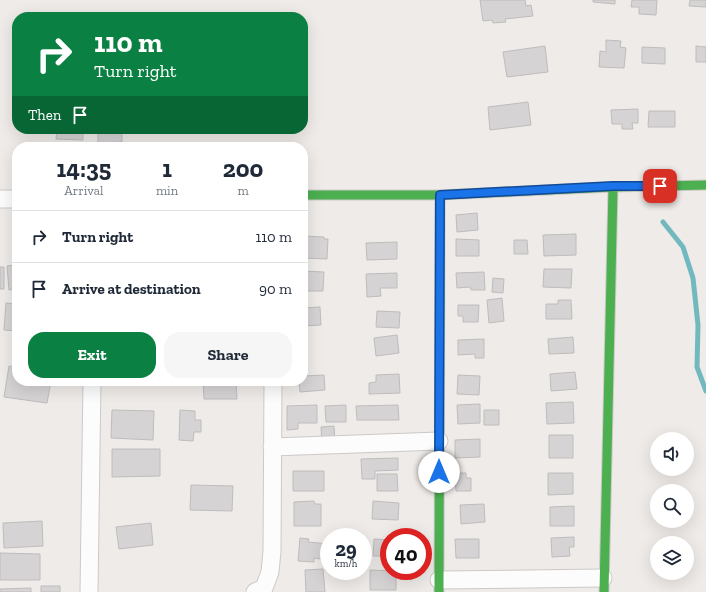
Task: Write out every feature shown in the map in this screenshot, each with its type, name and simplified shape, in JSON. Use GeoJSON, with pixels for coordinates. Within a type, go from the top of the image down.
{"type":"FeatureCollection","features":[{"type":"Feature","properties":{"kind":"street"},"geometry":{"type":"LineString","coordinates":[[308,195],[440,195],[613,186],[706,185]]}},
{"type":"Feature","properties":{"kind":"street"},"geometry":{"type":"LineString","coordinates":[[440,195],[439,586],[604,585],[613,186]]}},
{"type":"Feature","properties":{"kind":"street"},"geometry":{"type":"LineString","coordinates":[[0,199],[12,199]]}},
{"type":"Feature","properties":{"kind":"street"},"geometry":{"type":"LineString","coordinates":[[89,592],[92,386]]}},
{"type":"Feature","properties":{"kind":"street"},"geometry":{"type":"LineString","coordinates":[[255,592],[264,588],[270,572],[272,551],[273,386]]}},
{"type":"Feature","properties":{"kind":"street"},"geometry":{"type":"LineString","coordinates":[[272,447],[439,441]]}},
{"type":"Feature","properties":{"kind":"building"},"geometry":{"type":"Polygon","coordinates":[[[480,0],[525,0],[526,6],[531,5],[533,16],[505,19],[506,22],[493,23],[492,20],[483,21],[480,0]]]}},
{"type":"Feature","properties":{"kind":"building"},"geometry":{"type":"Polygon","coordinates":[[[593,0],[615,0],[615,4],[593,2],[593,0]]]}},
{"type":"Feature","properties":{"kind":"building"},"geometry":{"type":"Polygon","coordinates":[[[632,0],[657,0],[656,15],[639,14],[639,7],[631,7],[632,0]]]}},
{"type":"Feature","properties":{"kind":"building"},"geometry":{"type":"Polygon","coordinates":[[[690,0],[706,0],[706,7],[689,6],[690,0]]]}},
{"type":"Feature","properties":{"kind":"building"},"geometry":{"type":"Polygon","coordinates":[[[606,40],[621,41],[620,47],[626,48],[624,68],[599,67],[600,51],[606,52],[606,40]]]}},
{"type":"Feature","properties":{"kind":"building"},"geometry":{"type":"Polygon","coordinates":[[[545,46],[548,72],[507,77],[503,52],[545,46]]]}},
{"type":"Feature","properties":{"kind":"building"},"geometry":{"type":"Polygon","coordinates":[[[696,46],[706,47],[706,62],[696,62],[696,46]]]}},
{"type":"Feature","properties":{"kind":"building"},"geometry":{"type":"Polygon","coordinates":[[[642,47],[665,48],[665,64],[642,63],[642,47]]]}},
{"type":"Feature","properties":{"kind":"building"},"geometry":{"type":"Polygon","coordinates":[[[528,102],[531,125],[490,130],[488,107],[528,102]]]}},
{"type":"Feature","properties":{"kind":"building"},"geometry":{"type":"Polygon","coordinates":[[[638,109],[638,123],[632,123],[633,129],[622,129],[622,124],[612,124],[611,110],[638,109]]]}},
{"type":"Feature","properties":{"kind":"building"},"geometry":{"type":"Polygon","coordinates":[[[649,111],[675,111],[675,127],[648,127],[649,111]]]}},
{"type":"Feature","properties":{"kind":"building"},"geometry":{"type":"Polygon","coordinates":[[[56,134],[83,134],[83,140],[56,139],[56,134]]]}},
{"type":"Feature","properties":{"kind":"building"},"geometry":{"type":"Polygon","coordinates":[[[98,134],[122,134],[122,142],[98,142],[98,134]]]}},
{"type":"Feature","properties":{"kind":"building"},"geometry":{"type":"Polygon","coordinates":[[[477,213],[478,230],[457,232],[456,215],[477,213]]]}},
{"type":"Feature","properties":{"kind":"building"},"geometry":{"type":"Polygon","coordinates":[[[576,234],[576,255],[544,256],[543,235],[576,234]]]}},
{"type":"Feature","properties":{"kind":"building"},"geometry":{"type":"Polygon","coordinates":[[[308,236],[324,237],[324,239],[328,239],[327,259],[308,258],[308,236]]]}},
{"type":"Feature","properties":{"kind":"building"},"geometry":{"type":"Polygon","coordinates":[[[456,239],[479,240],[479,256],[456,256],[456,239]]]}},
{"type":"Feature","properties":{"kind":"building"},"geometry":{"type":"Polygon","coordinates":[[[514,240],[527,240],[528,254],[514,254],[514,240]]]}},
{"type":"Feature","properties":{"kind":"building"},"geometry":{"type":"Polygon","coordinates":[[[397,242],[397,259],[367,260],[366,243],[397,242]]]}},
{"type":"Feature","properties":{"kind":"building"},"geometry":{"type":"Polygon","coordinates":[[[7,266],[12,266],[12,290],[9,290],[7,266]]]}},
{"type":"Feature","properties":{"kind":"building"},"geometry":{"type":"Polygon","coordinates":[[[0,267],[4,267],[4,289],[0,289],[0,267]]]}},
{"type":"Feature","properties":{"kind":"building"},"geometry":{"type":"Polygon","coordinates":[[[544,269],[572,269],[571,288],[543,287],[544,269]]]}},
{"type":"Feature","properties":{"kind":"building"},"geometry":{"type":"Polygon","coordinates":[[[308,271],[324,272],[323,291],[308,291],[308,271]]]}},
{"type":"Feature","properties":{"kind":"building"},"geometry":{"type":"Polygon","coordinates":[[[484,272],[485,290],[471,290],[470,287],[457,288],[456,273],[484,272]]]}},
{"type":"Feature","properties":{"kind":"building"},"geometry":{"type":"Polygon","coordinates":[[[397,273],[397,288],[380,288],[381,296],[367,297],[366,274],[397,273]]]}},
{"type":"Feature","properties":{"kind":"building"},"geometry":{"type":"Polygon","coordinates":[[[493,278],[504,279],[503,293],[492,292],[493,278]]]}},
{"type":"Feature","properties":{"kind":"building"},"geometry":{"type":"Polygon","coordinates":[[[502,298],[504,321],[489,323],[487,300],[502,298]]]}},
{"type":"Feature","properties":{"kind":"building"},"geometry":{"type":"Polygon","coordinates":[[[558,300],[571,300],[572,319],[546,319],[546,304],[558,304],[558,300]]]}},
{"type":"Feature","properties":{"kind":"building"},"geometry":{"type":"Polygon","coordinates":[[[6,303],[12,304],[12,331],[4,330],[6,303]]]}},
{"type":"Feature","properties":{"kind":"building"},"geometry":{"type":"Polygon","coordinates":[[[458,305],[479,305],[478,322],[463,322],[463,316],[458,316],[458,305]]]}},
{"type":"Feature","properties":{"kind":"building"},"geometry":{"type":"Polygon","coordinates":[[[320,307],[321,325],[308,326],[308,308],[320,307]]]}},
{"type":"Feature","properties":{"kind":"building"},"geometry":{"type":"Polygon","coordinates":[[[377,311],[400,312],[399,328],[376,327],[377,311]]]}},
{"type":"Feature","properties":{"kind":"building"},"geometry":{"type":"Polygon","coordinates":[[[397,335],[399,353],[376,356],[374,338],[397,335]]]}},
{"type":"Feature","properties":{"kind":"building"},"geometry":{"type":"Polygon","coordinates":[[[573,337],[574,353],[549,354],[548,339],[573,337]]]}},
{"type":"Feature","properties":{"kind":"building"},"geometry":{"type":"Polygon","coordinates":[[[484,339],[484,358],[475,358],[475,354],[458,355],[458,340],[484,339]]]}},
{"type":"Feature","properties":{"kind":"building"},"geometry":{"type":"Polygon","coordinates":[[[9,366],[12,366],[12,386],[50,386],[47,403],[4,397],[9,366]]]}},
{"type":"Feature","properties":{"kind":"building"},"geometry":{"type":"Polygon","coordinates":[[[575,372],[577,389],[551,391],[550,374],[575,372]]]}},
{"type":"Feature","properties":{"kind":"building"},"geometry":{"type":"Polygon","coordinates":[[[399,374],[400,393],[369,394],[369,383],[376,382],[376,375],[399,374]]]}},
{"type":"Feature","properties":{"kind":"building"},"geometry":{"type":"Polygon","coordinates":[[[324,375],[325,390],[300,392],[299,386],[308,386],[308,376],[324,375]]]}},
{"type":"Feature","properties":{"kind":"building"},"geometry":{"type":"Polygon","coordinates":[[[458,375],[480,376],[479,395],[457,394],[458,375]]]}},
{"type":"Feature","properties":{"kind":"building"},"geometry":{"type":"Polygon","coordinates":[[[203,386],[236,386],[237,399],[204,399],[203,386]]]}},
{"type":"Feature","properties":{"kind":"building"},"geometry":{"type":"Polygon","coordinates":[[[573,402],[574,423],[547,424],[546,403],[573,402]]]}},
{"type":"Feature","properties":{"kind":"building"},"geometry":{"type":"Polygon","coordinates":[[[480,404],[480,423],[458,424],[457,405],[480,404]]]}},
{"type":"Feature","properties":{"kind":"building"},"geometry":{"type":"Polygon","coordinates":[[[317,405],[317,423],[298,423],[298,429],[287,430],[287,406],[317,405]]]}},
{"type":"Feature","properties":{"kind":"building"},"geometry":{"type":"Polygon","coordinates":[[[346,405],[346,422],[326,422],[325,406],[346,405]]]}},
{"type":"Feature","properties":{"kind":"building"},"geometry":{"type":"Polygon","coordinates":[[[398,405],[399,420],[357,420],[356,406],[398,405]]]}},
{"type":"Feature","properties":{"kind":"building"},"geometry":{"type":"Polygon","coordinates":[[[112,410],[154,411],[153,440],[111,438],[112,410]]]}},
{"type":"Feature","properties":{"kind":"building"},"geometry":{"type":"Polygon","coordinates":[[[180,410],[195,411],[195,420],[201,420],[201,432],[194,432],[193,441],[179,440],[180,410]]]}},
{"type":"Feature","properties":{"kind":"building"},"geometry":{"type":"Polygon","coordinates":[[[484,410],[499,410],[499,425],[484,425],[484,410]]]}},
{"type":"Feature","properties":{"kind":"building"},"geometry":{"type":"Polygon","coordinates":[[[334,426],[335,444],[322,445],[321,427],[334,426]]]}},
{"type":"Feature","properties":{"kind":"building"},"geometry":{"type":"Polygon","coordinates":[[[549,435],[573,435],[573,458],[549,458],[549,435]]]}},
{"type":"Feature","properties":{"kind":"building"},"geometry":{"type":"Polygon","coordinates":[[[480,439],[480,457],[455,458],[455,440],[480,439]]]}},
{"type":"Feature","properties":{"kind":"building"},"geometry":{"type":"Polygon","coordinates":[[[112,449],[160,449],[160,476],[112,477],[112,449]]]}},
{"type":"Feature","properties":{"kind":"building"},"geometry":{"type":"Polygon","coordinates":[[[398,458],[398,470],[375,471],[375,479],[362,479],[361,459],[398,458]]]}},
{"type":"Feature","properties":{"kind":"building"},"geometry":{"type":"Polygon","coordinates":[[[293,471],[324,471],[324,491],[293,491],[293,471]]]}},
{"type":"Feature","properties":{"kind":"building"},"geometry":{"type":"Polygon","coordinates":[[[455,473],[466,473],[466,478],[471,478],[471,491],[456,491],[455,473]]]}},
{"type":"Feature","properties":{"kind":"building"},"geometry":{"type":"Polygon","coordinates":[[[548,473],[573,473],[573,494],[548,495],[548,473]]]}},
{"type":"Feature","properties":{"kind":"building"},"geometry":{"type":"Polygon","coordinates":[[[377,474],[397,474],[398,491],[377,491],[377,474]]]}},
{"type":"Feature","properties":{"kind":"building"},"geometry":{"type":"Polygon","coordinates":[[[191,485],[233,486],[232,511],[190,510],[191,485]]]}},
{"type":"Feature","properties":{"kind":"building"},"geometry":{"type":"Polygon","coordinates":[[[314,501],[315,504],[321,504],[321,526],[294,526],[294,502],[314,501]]]}},
{"type":"Feature","properties":{"kind":"building"},"geometry":{"type":"Polygon","coordinates":[[[373,501],[399,503],[398,520],[372,519],[373,501]]]}},
{"type":"Feature","properties":{"kind":"building"},"geometry":{"type":"Polygon","coordinates":[[[484,504],[485,522],[461,524],[460,505],[484,504]]]}},
{"type":"Feature","properties":{"kind":"building"},"geometry":{"type":"Polygon","coordinates":[[[574,506],[574,526],[550,526],[550,507],[574,506]]]}},
{"type":"Feature","properties":{"kind":"building"},"geometry":{"type":"Polygon","coordinates":[[[42,521],[43,546],[4,548],[3,523],[42,521]]]}},
{"type":"Feature","properties":{"kind":"building"},"geometry":{"type":"Polygon","coordinates":[[[151,523],[153,545],[119,549],[116,527],[151,523]]]}},
{"type":"Feature","properties":{"kind":"building"},"geometry":{"type":"Polygon","coordinates":[[[574,537],[574,547],[569,547],[570,556],[552,557],[551,538],[574,537]]]}},
{"type":"Feature","properties":{"kind":"building"},"geometry":{"type":"Polygon","coordinates":[[[300,538],[309,539],[308,542],[320,543],[320,559],[314,558],[314,562],[298,561],[300,538]]]}},
{"type":"Feature","properties":{"kind":"building"},"geometry":{"type":"Polygon","coordinates":[[[374,539],[380,539],[380,556],[373,556],[374,539]]]}},
{"type":"Feature","properties":{"kind":"building"},"geometry":{"type":"Polygon","coordinates":[[[455,539],[479,539],[479,558],[456,558],[455,539]]]}},
{"type":"Feature","properties":{"kind":"building"},"geometry":{"type":"Polygon","coordinates":[[[0,553],[40,554],[40,580],[0,580],[0,553]]]}},
{"type":"Feature","properties":{"kind":"building"},"geometry":{"type":"Polygon","coordinates":[[[320,569],[320,580],[324,580],[325,592],[306,592],[305,570],[320,569]]]}},
{"type":"Feature","properties":{"kind":"building"},"geometry":{"type":"Polygon","coordinates":[[[372,570],[380,570],[380,580],[396,580],[396,590],[370,590],[372,570]]]}},
{"type":"Feature","properties":{"kind":"building"},"geometry":{"type":"Polygon","coordinates":[[[41,586],[60,586],[60,592],[41,592],[41,586]]]}},
{"type":"Feature","properties":{"kind":"building"},"geometry":{"type":"Polygon","coordinates":[[[31,588],[31,592],[0,592],[0,589],[31,588]]]}},
{"type":"Feature","properties":{"kind":"waterway"},"geometry":{"type":"LineString","coordinates":[[663,222],[683,247],[693,278],[698,325],[697,367],[706,391]]}},
{"type":"Feature","properties":{"kind":"traffic: fast"},"geometry":{"type":"LineString","coordinates":[[308,195],[440,195],[613,187],[706,185]]}},
{"type":"Feature","properties":{"kind":"traffic: fast"},"geometry":{"type":"LineString","coordinates":[[604,592],[613,187]]}},
{"type":"Feature","properties":{"kind":"traffic: fast"},"geometry":{"type":"LineString","coordinates":[[439,592],[440,195]]}},
{"type":"Feature","properties":{"kind":"route"},"geometry":{"type":"LineString","coordinates":[[439,472],[440,195],[613,186],[660,186]]}}]}
